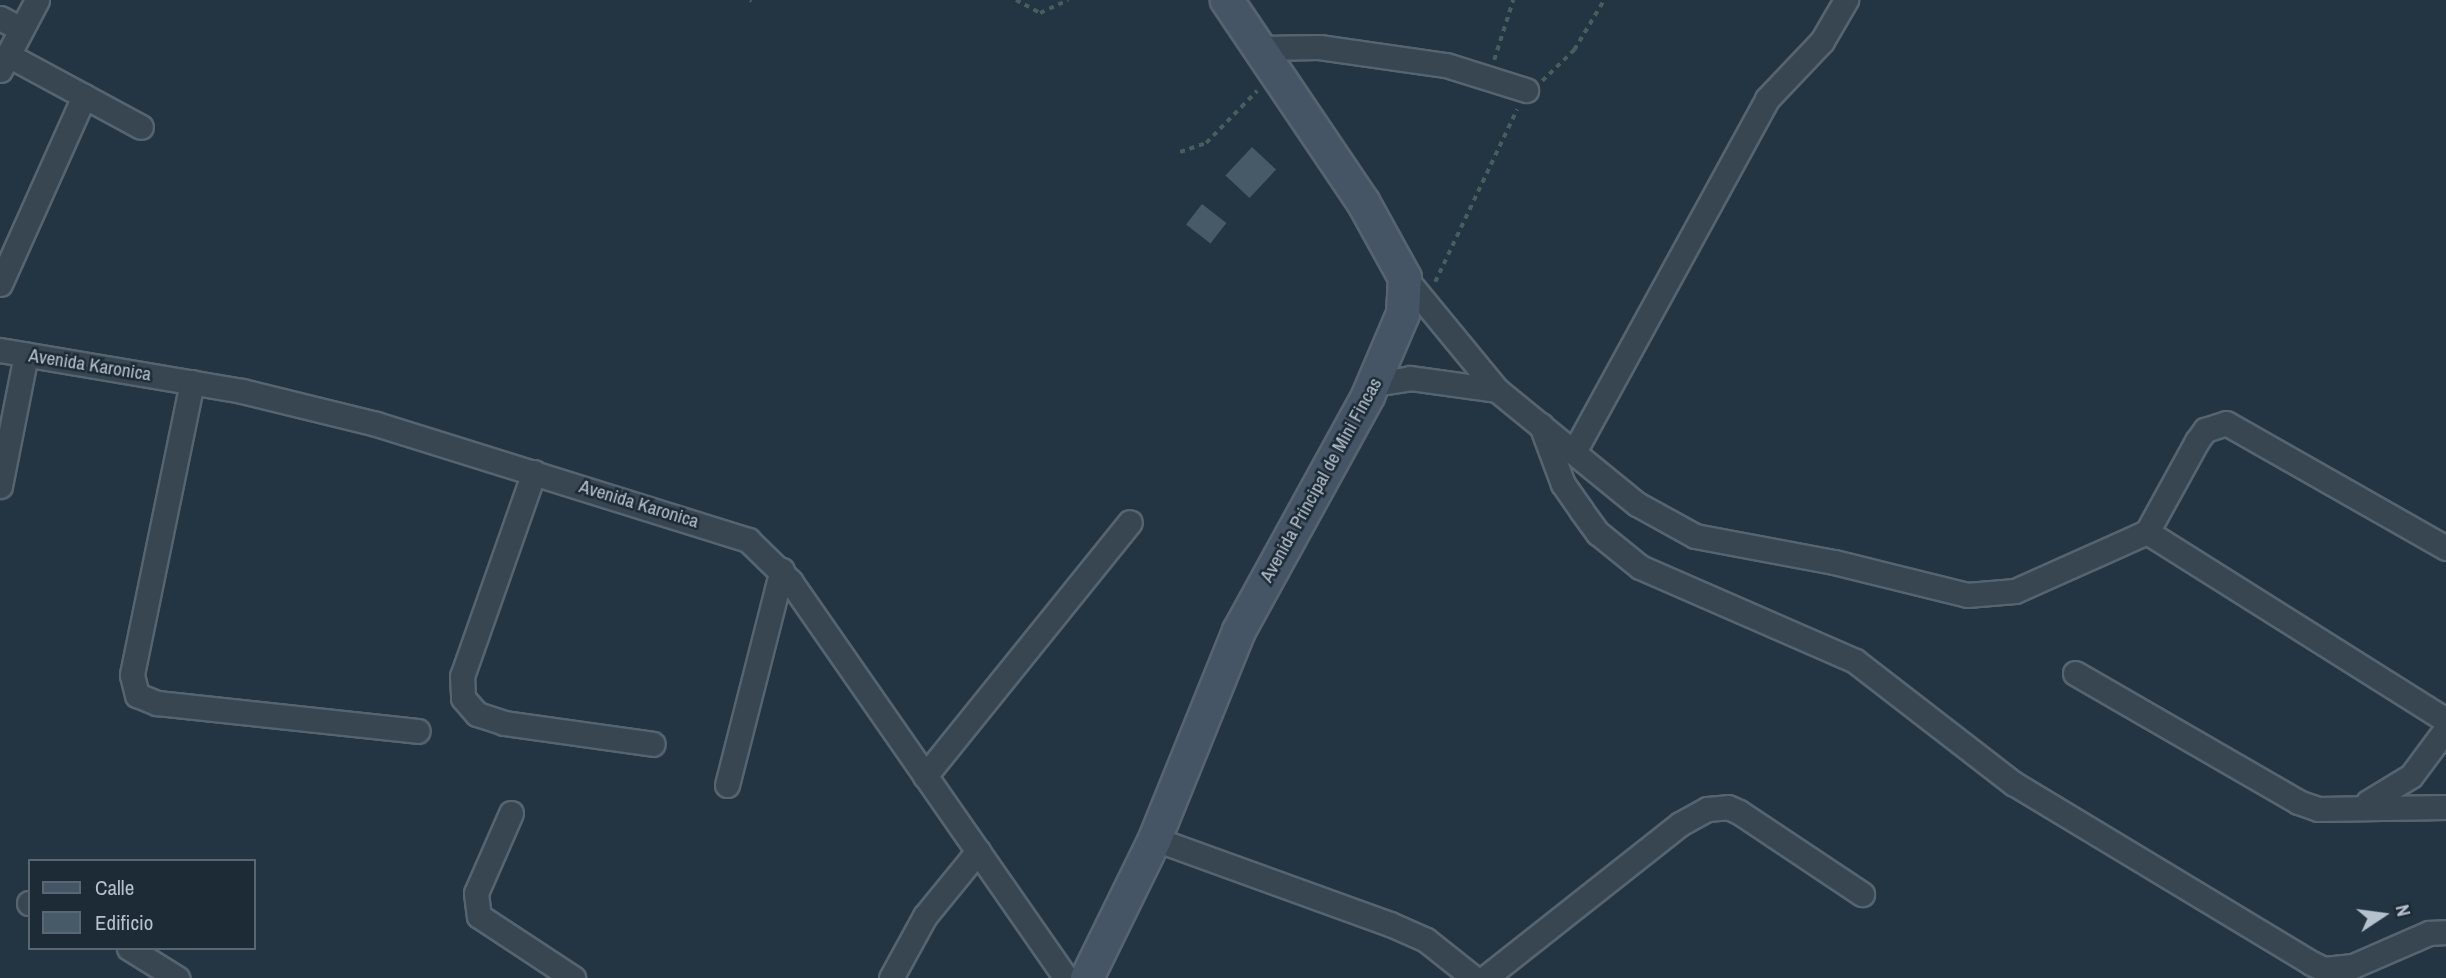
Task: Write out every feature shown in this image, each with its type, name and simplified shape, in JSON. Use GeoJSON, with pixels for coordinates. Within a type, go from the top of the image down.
{"type":"FeatureCollection","features":[{"type":"Feature","properties":{"kind":"street"},"geometry":{"type":"LineString","coordinates":[[37,0],[4,63],[84,96],[141,127]]}},
{"type":"Feature","properties":{"kind":"street"},"geometry":{"type":"LineString","coordinates":[[1227,0],[1363,202],[1405,278],[1497,390],[1663,523],[1695,536],[1835,562],[1967,595],[1996,595],[2045,581],[2147,532],[2205,430],[2226,424],[2446,548]]}},
{"type":"Feature","properties":{"kind":"street"},"geometry":{"type":"LineString","coordinates":[[1574,452],[1767,99],[1822,41],[1846,0]]}},
{"type":"Feature","properties":{"kind":"street"},"geometry":{"type":"LineString","coordinates":[[0,18],[21,29]]}},
{"type":"Feature","properties":{"kind":"street"},"geometry":{"type":"LineString","coordinates":[[1267,60],[1319,47],[1446,65],[1526,90]]}},
{"type":"Feature","properties":{"kind":"street"},"geometry":{"type":"LineString","coordinates":[[0,284],[84,96]]}},
{"type":"Feature","properties":{"kind":"street","name":"Avenida Principal de Mini Fincas"},"geometry":{"type":"LineString","coordinates":[[1087,978],[1155,839],[1240,631],[1396,339],[1405,278]]}},
{"type":"Feature","properties":{"kind":"street","name":"Avenida Karonica"},"geometry":{"type":"LineString","coordinates":[[0,350],[192,382],[376,424],[729,532],[763,550],[782,570],[1066,978]]}},
{"type":"Feature","properties":{"kind":"street"},"geometry":{"type":"LineString","coordinates":[[0,486],[26,355]]}},
{"type":"Feature","properties":{"kind":"street"},"geometry":{"type":"LineString","coordinates":[[1374,384],[1410,378],[1497,390]]}},
{"type":"Feature","properties":{"kind":"street"},"geometry":{"type":"LineString","coordinates":[[192,382],[132,676],[137,695],[158,703],[418,731]]}},
{"type":"Feature","properties":{"kind":"street"},"geometry":{"type":"LineString","coordinates":[[1541,425],[1563,484],[1580,510],[1598,533],[1640,566],[1855,661],[2013,783],[2311,963],[2324,969],[2353,966],[2429,933],[2446,932]]}},
{"type":"Feature","properties":{"kind":"street"},"geometry":{"type":"LineString","coordinates":[[534,472],[462,676],[463,698],[477,714],[504,723],[653,744]]}},
{"type":"Feature","properties":{"kind":"street"},"geometry":{"type":"LineString","coordinates":[[925,776],[1130,522]]}},
{"type":"Feature","properties":{"kind":"street"},"geometry":{"type":"LineString","coordinates":[[2147,532],[2446,720]]}},
{"type":"Feature","properties":{"kind":"street"},"geometry":{"type":"LineString","coordinates":[[727,785],[782,570]]}},
{"type":"Feature","properties":{"kind":"street"},"geometry":{"type":"LineString","coordinates":[[2075,673],[2298,802],[2318,808],[2446,807]]}},
{"type":"Feature","properties":{"kind":"street"},"geometry":{"type":"LineString","coordinates":[[2357,806],[2411,776],[2446,729]]}},
{"type":"Feature","properties":{"kind":"street"},"geometry":{"type":"LineString","coordinates":[[1485,978],[1707,808],[1739,812],[1862,894]]}},
{"type":"Feature","properties":{"kind":"street"},"geometry":{"type":"LineString","coordinates":[[511,813],[476,893],[479,916],[573,978]]}},
{"type":"Feature","properties":{"kind":"street"},"geometry":{"type":"LineString","coordinates":[[1155,839],[1390,924],[1426,940],[1474,978]]}},
{"type":"Feature","properties":{"kind":"street"},"geometry":{"type":"LineString","coordinates":[[891,978],[925,916],[978,851]]}},
{"type":"Feature","properties":{"kind":"street"},"geometry":{"type":"LineString","coordinates":[[132,950],[177,978]]}},
{"type":"Feature","properties":{"kind":"path"},"geometry":{"type":"LineString","coordinates":[[1016,0],[1040,13],[1068,0]]}},
{"type":"Feature","properties":{"kind":"path"},"geometry":{"type":"LineString","coordinates":[[1488,78],[1513,0]]}},
{"type":"Feature","properties":{"kind":"path"},"geometry":{"type":"LineString","coordinates":[[1180,152],[1206,144],[1267,60]]}},
{"type":"Feature","properties":{"kind":"path"},"geometry":{"type":"LineString","coordinates":[[1426,303],[1471,207]]}},
{"type":"Feature","properties":{"kind":"building"},"geometry":{"type":"Polygon","coordinates":[[[1252,147],[1276,170],[1250,198],[1225,176],[1252,147]]]}},
{"type":"Feature","properties":{"kind":"building"},"geometry":{"type":"Polygon","coordinates":[[[1202,204],[1226,223],[1210,244],[1186,224],[1202,204]]]}}]}
